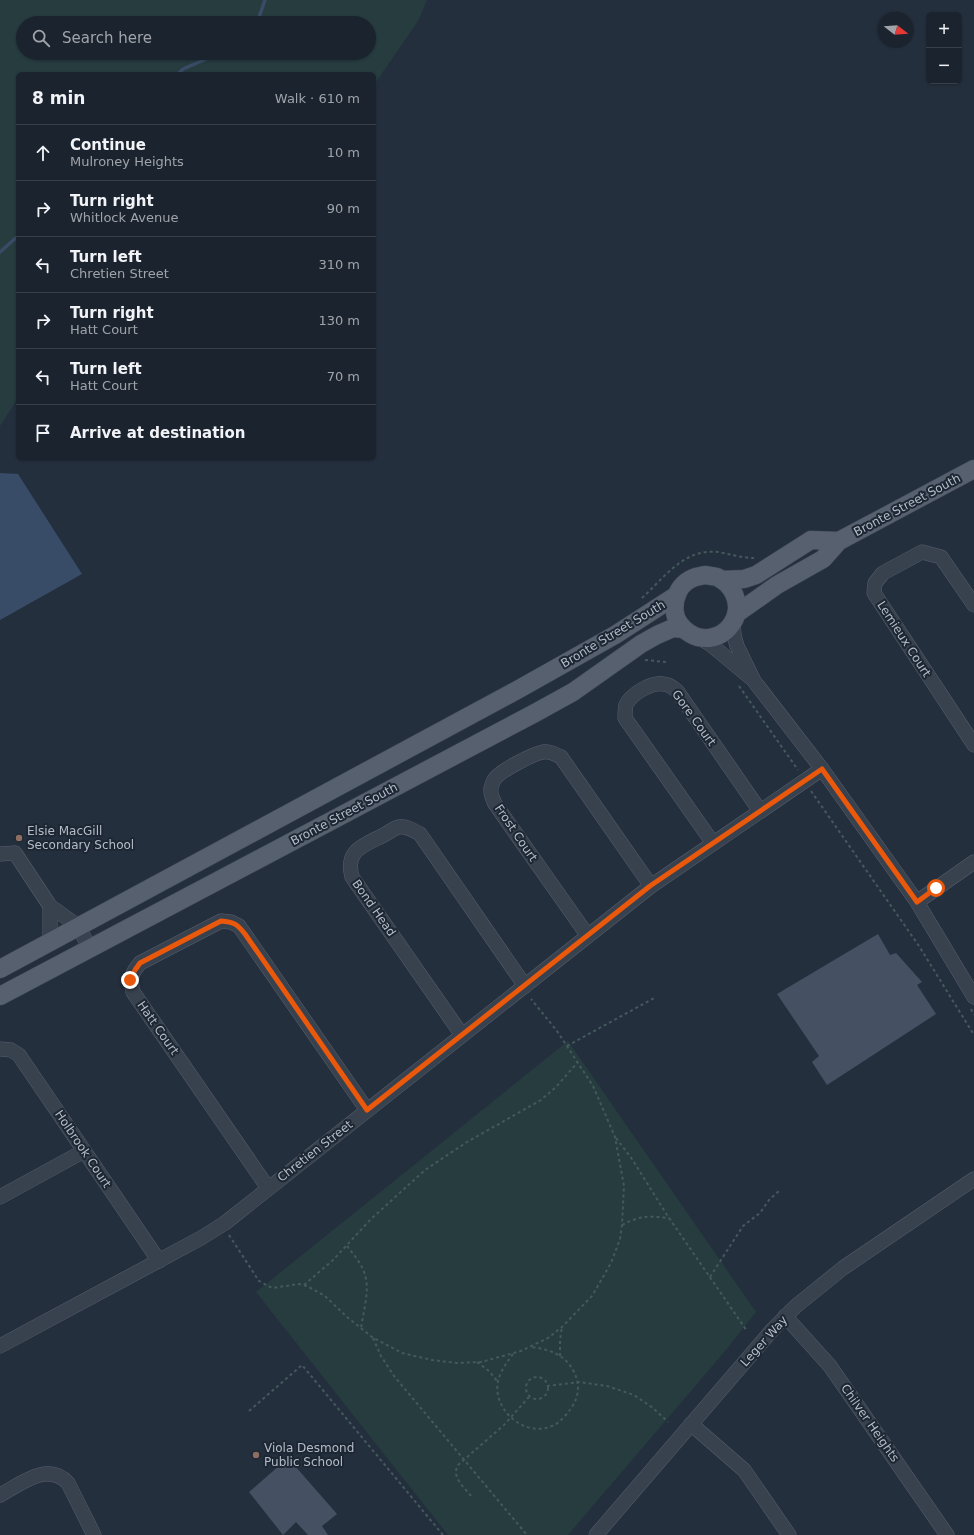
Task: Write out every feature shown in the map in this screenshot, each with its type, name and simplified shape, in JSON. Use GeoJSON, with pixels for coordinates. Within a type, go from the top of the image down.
{"type":"FeatureCollection","features":[{"type":"Feature","properties":{"kind":"main road","name":"Bronte Street South"},"geometry":{"type":"LineString","coordinates":[[734,618],[777,584],[823,559],[839,541],[974,469]]}},
{"type":"Feature","properties":{"kind":"main road","name":"Bronte Street South"},"geometry":{"type":"LineString","coordinates":[[722,580],[744,579],[756,575],[811,540],[839,541]]}},
{"type":"Feature","properties":{"kind":"main road"},"geometry":{"type":"LineString","coordinates":[[705,575],[717,577],[722,580],[734,593],[737,606],[734,618],[728,629],[718,637],[706,638],[691,633],[677,619],[674,607],[677,595],[683,584],[693,578],[705,575]]}},
{"type":"Feature","properties":{"kind":"main road","name":"Bronte Street South"},"geometry":{"type":"LineString","coordinates":[[0,969],[519,689],[615,635],[677,595]]}},
{"type":"Feature","properties":{"kind":"main road","name":"Bronte Street South"},"geometry":{"type":"LineString","coordinates":[[0,996],[535,713],[573,692],[641,644],[657,635],[673,628],[691,633]]}},
{"type":"Feature","properties":{"kind":"street","name":"Lemieux Court"},"geometry":{"type":"LineString","coordinates":[[974,605],[940,557],[922,552],[883,573],[875,583],[874,593],[974,745]]}},
{"type":"Feature","properties":{"kind":"street"},"geometry":{"type":"LineString","coordinates":[[734,618],[734,635],[737,646],[754,681],[822,769],[917,902],[974,997]]}},
{"type":"Feature","properties":{"kind":"street"},"geometry":{"type":"LineString","coordinates":[[691,633],[710,644],[754,681]]}},
{"type":"Feature","properties":{"kind":"street","name":"Gore Court"},"geometry":{"type":"LineString","coordinates":[[713,843],[625,718],[626,706],[630,699],[638,692],[655,684],[670,685],[677,691],[760,811]]}},
{"type":"Feature","properties":{"kind":"street","name":"Frost Court"},"geometry":{"type":"LineString","coordinates":[[588,936],[495,804],[491,788],[494,779],[502,772],[536,754],[544,752],[561,757],[650,886]]}},
{"type":"Feature","properties":{"kind":"street","name":"Chretien Street"},"geometry":{"type":"LineString","coordinates":[[0,1346],[201,1238],[225,1223],[462,1035],[528,992],[588,936],[650,886],[822,769]]}},
{"type":"Feature","properties":{"kind":"street","name":"Bond Head"},"geometry":{"type":"LineString","coordinates":[[462,1035],[352,877],[350,867],[351,859],[358,849],[398,827],[410,828],[420,834],[528,992]]}},
{"type":"Feature","properties":{"kind":"street"},"geometry":{"type":"LineString","coordinates":[[0,854],[15,853],[50,906],[78,926],[90,949]]}},
{"type":"Feature","properties":{"kind":"street"},"geometry":{"type":"LineString","coordinates":[[917,902],[974,862]]}},
{"type":"Feature","properties":{"kind":"street"},"geometry":{"type":"LineString","coordinates":[[50,906],[50,942]]}},
{"type":"Feature","properties":{"kind":"street","name":"Hatt Court"},"geometry":{"type":"LineString","coordinates":[[268,1188],[133,992],[130,980],[140,963],[221,921],[231,922],[239,926],[367,1110]]}},
{"type":"Feature","properties":{"kind":"street","name":"Holbrook Court"},"geometry":{"type":"LineString","coordinates":[[0,1049],[11,1050],[19,1056],[158,1261]]}},
{"type":"Feature","properties":{"kind":"street"},"geometry":{"type":"LineString","coordinates":[[0,1197],[84,1151]]}},
{"type":"Feature","properties":{"kind":"street","name":"Leger Way"},"geometry":{"type":"LineString","coordinates":[[596,1535],[785,1316],[819,1286],[843,1268],[971,1180]]}},
{"type":"Feature","properties":{"kind":"street","name":"Chilver Heights"},"geometry":{"type":"LineString","coordinates":[[785,1316],[830,1366],[947,1535]]}},
{"type":"Feature","properties":{"kind":"street"},"geometry":{"type":"LineString","coordinates":[[691,1424],[744,1470],[780,1532]]}},
{"type":"Feature","properties":{"kind":"street"},"geometry":{"type":"LineString","coordinates":[[0,1495],[41,1474],[49,1473],[63,1477],[68,1483],[94,1535]]}},
{"type":"Feature","properties":{"kind":"path"},"geometry":{"type":"LineString","coordinates":[[736,682],[919,946],[974,1035]]}},
{"type":"Feature","properties":{"kind":"path"},"geometry":{"type":"LineString","coordinates":[[229,1235],[259,1281],[272,1288],[299,1284],[307,1286],[325,1296],[347,1318],[372,1337],[402,1352],[432,1360],[457,1363],[477,1362],[514,1353],[530,1347],[548,1338],[562,1327],[592,1296],[611,1263],[620,1239],[624,1186],[615,1137],[593,1086],[557,1031],[528,992]]}},
{"type":"Feature","properties":{"kind":"path"},"geometry":{"type":"LineString","coordinates":[[567,1046],[656,997]]}},
{"type":"Feature","properties":{"kind":"path"},"geometry":{"type":"LineString","coordinates":[[304,1285],[333,1260],[371,1219],[425,1170],[467,1142],[541,1100],[556,1087],[578,1062]]}},
{"type":"Feature","properties":{"kind":"path"},"geometry":{"type":"LineString","coordinates":[[615,1137],[632,1159],[669,1218],[747,1331]]}},
{"type":"Feature","properties":{"kind":"path"},"geometry":{"type":"LineString","coordinates":[[710,1277],[743,1226],[760,1213],[769,1200],[780,1190]]}},
{"type":"Feature","properties":{"kind":"path"},"geometry":{"type":"LineString","coordinates":[[622,1225],[636,1218],[649,1216],[669,1218]]}},
{"type":"Feature","properties":{"kind":"path"},"geometry":{"type":"LineString","coordinates":[[347,1246],[361,1265],[367,1286],[362,1329]]}},
{"type":"Feature","properties":{"kind":"path"},"geometry":{"type":"LineString","coordinates":[[560,1356],[562,1327]]}},
{"type":"Feature","properties":{"kind":"path"},"geometry":{"type":"LineString","coordinates":[[372,1337],[381,1356],[394,1376],[527,1535]]}},
{"type":"Feature","properties":{"kind":"path"},"geometry":{"type":"LineString","coordinates":[[514,1353],[503,1368],[498,1382],[499,1398],[502,1408],[510,1418],[523,1427],[541,1429],[553,1426],[566,1415],[574,1404],[579,1382],[572,1368],[560,1356],[545,1348],[530,1347]]}},
{"type":"Feature","properties":{"kind":"path"},"geometry":{"type":"LineString","coordinates":[[477,1362],[490,1371],[498,1382]]}},
{"type":"Feature","properties":{"kind":"path"},"geometry":{"type":"LineString","coordinates":[[249,1411],[302,1365],[443,1535]]}},
{"type":"Feature","properties":{"kind":"path"},"geometry":{"type":"LineString","coordinates":[[541,1378],[547,1386],[547,1393],[542,1398],[536,1399],[529,1397],[526,1391],[528,1381],[531,1379],[541,1378]]}},
{"type":"Feature","properties":{"kind":"path"},"geometry":{"type":"LineString","coordinates":[[547,1386],[579,1382],[607,1386],[634,1395],[653,1408],[668,1422]]}},
{"type":"Feature","properties":{"kind":"path"},"geometry":{"type":"LineString","coordinates":[[471,1496],[456,1476],[456,1469],[464,1460],[487,1442],[529,1397]]}},
{"type":"Feature","properties":{"kind":"green space"},"geometry":{"type":"Polygon","coordinates":[[[0,0],[427,0],[418,21],[376,82],[376,72],[16,72],[16,401],[0,426],[0,0]]]}},
{"type":"Feature","properties":{"kind":"green space"},"geometry":{"type":"Polygon","coordinates":[[[568,1041],[756,1312],[726,1350],[568,1535],[448,1535],[256,1292],[568,1041]]]}},
{"type":"Feature","properties":{"kind":"water"},"geometry":{"type":"Polygon","coordinates":[[[0,473],[18,474],[82,574],[0,620],[0,473]]]}},
{"type":"Feature","properties":{"kind":"building"},"geometry":{"type":"Polygon","coordinates":[[[878,934],[890,955],[896,953],[922,982],[917,985],[936,1014],[827,1085],[812,1062],[819,1056],[777,994],[878,934]]]}},
{"type":"Feature","properties":{"kind":"building"},"geometry":{"type":"Polygon","coordinates":[[[288,1458],[337,1514],[322,1526],[328,1535],[308,1535],[296,1522],[283,1535],[249,1492],[288,1458]]]}},
{"type":"Feature","properties":{"kind":"waterway"},"geometry":{"type":"LineString","coordinates":[[259,16],[265,0]]}},
{"type":"Feature","properties":{"kind":"waterway"},"geometry":{"type":"LineString","coordinates":[[180,72],[183,69],[204,60]]}},
{"type":"Feature","properties":{"kind":"waterway"},"geometry":{"type":"LineString","coordinates":[[0,252],[16,238]]}},
{"type":"Feature","properties":{"kind":"place","name":"Elsie MacGill Secondary School"},"geometry":{"type":"Point","coordinates":[19,838]}},
{"type":"Feature","properties":{"kind":"place","name":"Viola Desmond Public School"},"geometry":{"type":"Point","coordinates":[256,1455]}},
{"type":"Feature","properties":{"kind":"route"},"geometry":{"type":"LineString","coordinates":[[130,980],[140,963],[221,921],[231,922],[239,926],[367,1110],[650,886],[822,769],[917,902],[936,888]]}}]}
